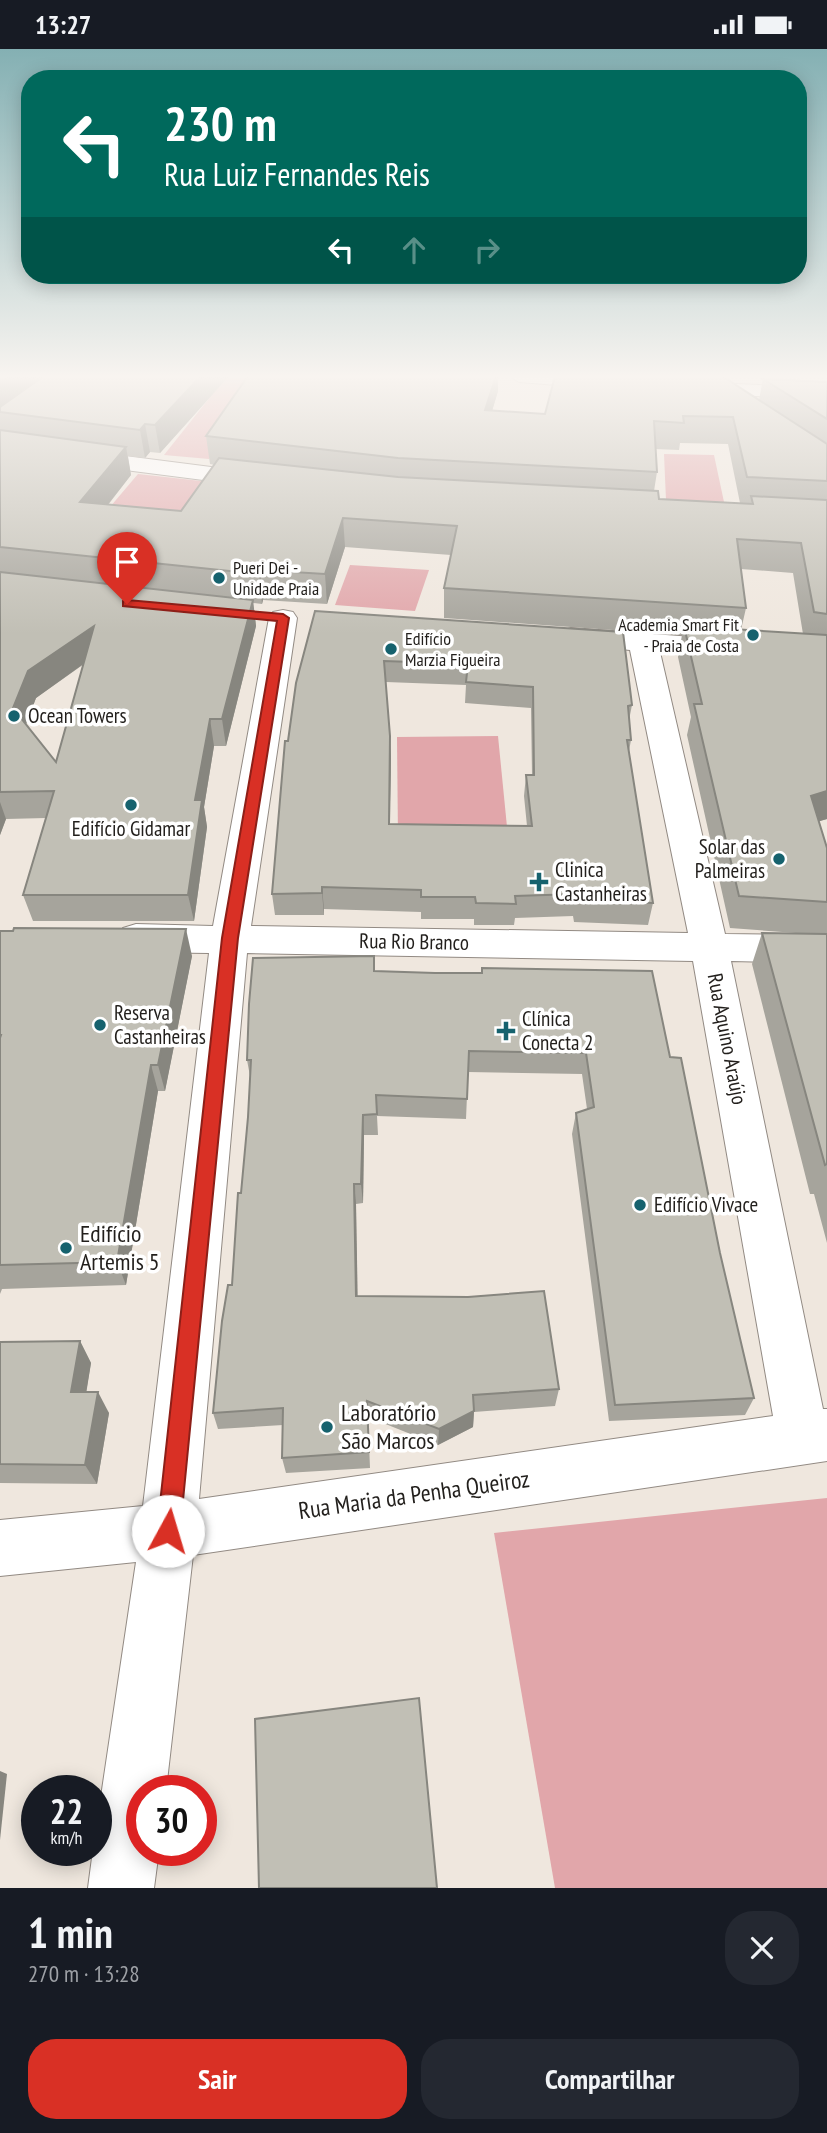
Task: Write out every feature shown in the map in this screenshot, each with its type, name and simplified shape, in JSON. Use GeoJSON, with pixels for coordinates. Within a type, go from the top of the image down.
{"type":"FeatureCollection","features":[{"type":"Feature","properties":{"kind":"street"},"geometry":{"type":"LineString","coordinates":[[159,462],[279,482]]}},
{"type":"Feature","properties":{"kind":"street"},"geometry":{"type":"LineString","coordinates":[[121,1888],[168,1531],[230,938],[284,618]]}},
{"type":"Feature","properties":{"kind":"street"},"geometry":{"type":"LineString","coordinates":[[546,635],[827,656]]}},
{"type":"Feature","properties":{"kind":"street","name":"Rua Aquino Araújo"},"geometry":{"type":"LineString","coordinates":[[643,642],[815,1437]]}},
{"type":"Feature","properties":{"kind":"street","name":"Rua Rio Branco"},"geometry":{"type":"LineString","coordinates":[[108,938],[827,949]]}},
{"type":"Feature","properties":{"kind":"street","name":"Rua Maria da Penha Queiroz"},"geometry":{"type":"LineString","coordinates":[[0,1548],[168,1531],[815,1437]]}},
{"type":"Feature","properties":{"kind":"shaded area"},"geometry":{"type":"Polygon","coordinates":[[[664,462],[715,462],[724,502],[666,500],[664,462]]]}},
{"type":"Feature","properties":{"kind":"shaded area"},"geometry":{"type":"Polygon","coordinates":[[[138,474],[219,483],[179,537],[93,527],[138,474]]]}},
{"type":"Feature","properties":{"kind":"shaded area"},"geometry":{"type":"Polygon","coordinates":[[[350,565],[429,570],[415,611],[335,605],[350,565]]]}},
{"type":"Feature","properties":{"kind":"shaded area"},"geometry":{"type":"Polygon","coordinates":[[[498,736],[508,837],[398,838],[397,737],[498,736]]]}},
{"type":"Feature","properties":{"kind":"shaded area"},"geometry":{"type":"Polygon","coordinates":[[[827,1498],[827,1888],[555,1888],[494,1533],[827,1498]]]}},
{"type":"Feature","properties":{"kind":"building"},"geometry":{"type":"Polygon","coordinates":[[[0,462],[114,462],[80,502],[181,511],[216,462],[255,462],[398,477],[658,491],[659,499],[753,504],[751,496],[827,500],[827,614],[814,612],[801,543],[737,539],[746,608],[444,588],[457,526],[343,518],[325,574],[260,570],[259,574],[0,547],[0,462]]]}},
{"type":"Feature","properties":{"kind":"building"},"geometry":{"type":"Polygon","coordinates":[[[469,462],[656,462],[657,472],[469,462]]]}},
{"type":"Feature","properties":{"kind":"building"},"geometry":{"type":"Polygon","coordinates":[[[743,462],[827,462],[827,481],[747,477],[743,462]]]}},
{"type":"Feature","properties":{"kind":"building"},"geometry":{"type":"Polygon","coordinates":[[[0,572],[253,600],[222,719],[210,719],[195,800],[202,800],[188,895],[23,895],[54,791],[0,792],[0,572]],[[94,626],[28,671],[13,708],[56,762],[94,626]]]}},
{"type":"Feature","properties":{"kind":"building"},"geometry":{"type":"Polygon","coordinates":[[[315,611],[623,632],[632,705],[628,706],[631,740],[627,740],[653,903],[577,900],[576,894],[515,896],[516,904],[476,903],[475,897],[421,897],[421,890],[322,887],[322,893],[272,894],[285,741],[288,741],[296,683],[315,611]],[[384,661],[390,736],[389,824],[532,826],[526,775],[534,775],[533,687],[466,682],[468,664],[384,661]]]}},
{"type":"Feature","properties":{"kind":"building"},"geometry":{"type":"Polygon","coordinates":[[[684,626],[827,635],[827,791],[811,796],[827,848],[827,902],[739,896],[694,704],[702,704],[684,626]]]}},
{"type":"Feature","properties":{"kind":"building"},"geometry":{"type":"Polygon","coordinates":[[[14,928],[186,929],[158,1065],[151,1065],[117,1262],[0,1265],[0,931],[13,931],[14,928]]]}},
{"type":"Feature","properties":{"kind":"building"},"geometry":{"type":"Polygon","coordinates":[[[762,933],[827,934],[825,1165],[762,933]]]}},
{"type":"Feature","properties":{"kind":"building"},"geometry":{"type":"Polygon","coordinates":[[[374,956],[374,971],[482,973],[482,968],[652,971],[670,1057],[681,1058],[720,1253],[754,1398],[615,1405],[576,1113],[594,1107],[586,1053],[469,1051],[467,1099],[376,1095],[377,1114],[363,1115],[361,1184],[354,1184],[356,1296],[468,1297],[544,1291],[559,1389],[473,1395],[474,1411],[439,1429],[367,1401],[369,1452],[282,1458],[283,1408],[213,1413],[222,1321],[228,1285],[232,1285],[238,1193],[241,1193],[248,1117],[251,1060],[247,1060],[253,958],[374,956]]]}},
{"type":"Feature","properties":{"kind":"building"},"geometry":{"type":"Polygon","coordinates":[[[80,1341],[71,1392],[98,1392],[85,1465],[0,1464],[0,1342],[80,1341]]]}},
{"type":"Feature","properties":{"kind":"building"},"geometry":{"type":"Polygon","coordinates":[[[419,1698],[437,1888],[259,1888],[255,1719],[419,1698]]]}},
{"type":"Feature","properties":{"kind":"place","name":"Pueri Dei - Unidade Praia"},"geometry":{"type":"Point","coordinates":[219,578]}},
{"type":"Feature","properties":{"kind":"place","name":"Academia Smart Fit - Praia de Costa"},"geometry":{"type":"Point","coordinates":[753,635]}},
{"type":"Feature","properties":{"kind":"place","name":"Edifício Marzia Figueira"},"geometry":{"type":"Point","coordinates":[391,649]}},
{"type":"Feature","properties":{"kind":"place","name":"Ocean Towers"},"geometry":{"type":"Point","coordinates":[14,716]}},
{"type":"Feature","properties":{"kind":"place","name":"Edifício Gidamar"},"geometry":{"type":"Point","coordinates":[131,805]}},
{"type":"Feature","properties":{"kind":"place","name":"Solar das Palmeiras"},"geometry":{"type":"Point","coordinates":[779,859]}},
{"type":"Feature","properties":{"kind":"place","name":"Clinica Castanheiras"},"geometry":{"type":"Point","coordinates":[539,882]}},
{"type":"Feature","properties":{"kind":"place","name":"Reserva Castanheiras"},"geometry":{"type":"Point","coordinates":[100,1025]}},
{"type":"Feature","properties":{"kind":"place","name":"Clínica Conecta 2"},"geometry":{"type":"Point","coordinates":[506,1031]}},
{"type":"Feature","properties":{"kind":"place","name":"Edifício Vivace"},"geometry":{"type":"Point","coordinates":[640,1205]}},
{"type":"Feature","properties":{"kind":"place","name":"Edifício Artemis 5"},"geometry":{"type":"Point","coordinates":[66,1248]}},
{"type":"Feature","properties":{"kind":"place","name":"Laboratório São Marcos"},"geometry":{"type":"Point","coordinates":[327,1427]}},
{"type":"Feature","properties":{"kind":"route"},"geometry":{"type":"LineString","coordinates":[[127,604],[283,618],[230,938],[168,1531]]}}]}
